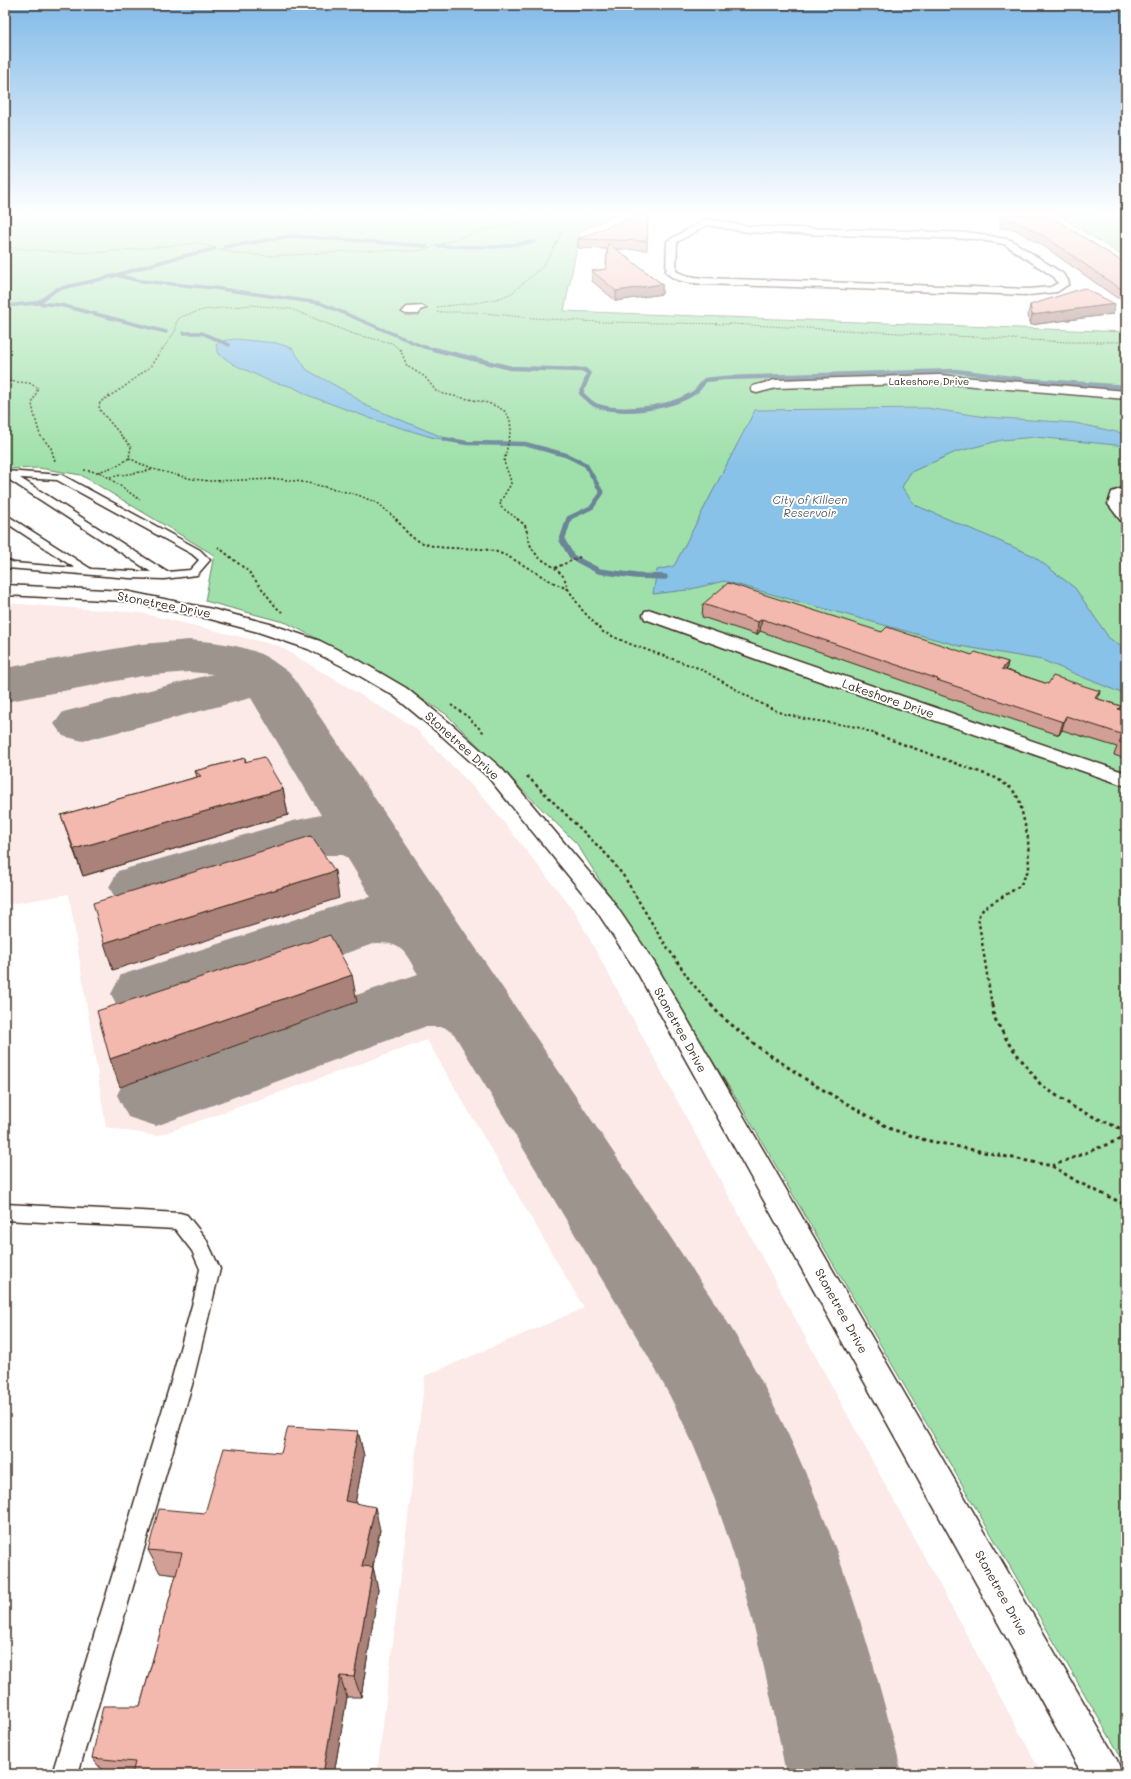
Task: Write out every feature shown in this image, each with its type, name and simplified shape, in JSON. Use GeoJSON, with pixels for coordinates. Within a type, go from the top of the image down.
{"type":"FeatureCollection","features":[{"type":"Feature","properties":{"kind":"street","name":"Lakeshore Drive"},"geometry":{"type":"LineString","coordinates":[[757,389],[774,384],[940,379],[1126,395]]}},
{"type":"Feature","properties":{"kind":"street"},"geometry":{"type":"LineString","coordinates":[[1126,491],[1117,495],[1115,504],[1126,518]]}},
{"type":"Feature","properties":{"kind":"street","name":"Stonetree Drive"},"geometry":{"type":"LineString","coordinates":[[5,590],[78,592],[125,596],[234,620],[264,628],[314,645],[354,665],[400,692],[450,732],[495,773],[602,902],[646,968],[1103,1774]]}},
{"type":"Feature","properties":{"kind":"street","name":"Lakeshore Drive"},"geometry":{"type":"LineString","coordinates":[[651,615],[780,662],[1126,780]]}},
{"type":"Feature","properties":{"kind":"lane"},"geometry":{"type":"LineString","coordinates":[[6,474],[164,576]]}},
{"type":"Feature","properties":{"kind":"lane"},"geometry":{"type":"LineString","coordinates":[[5,562],[11,566],[31,568],[164,576],[193,573],[205,560],[196,552],[59,477],[6,474]]}},
{"type":"Feature","properties":{"kind":"lane"},"geometry":{"type":"LineString","coordinates":[[5,518],[88,572]]}},
{"type":"Feature","properties":{"kind":"lane"},"geometry":{"type":"LineString","coordinates":[[5,1212],[180,1221],[199,1245],[210,1269],[204,1298],[181,1385],[65,1774]]}},
{"type":"Feature","properties":{"kind":"path"},"geometry":{"type":"LineString","coordinates":[[500,298],[482,302],[420,309],[420,311],[474,312],[533,318],[598,322],[731,324],[927,333],[1082,343],[1126,342]]}},
{"type":"Feature","properties":{"kind":"path"},"geometry":{"type":"LineString","coordinates":[[141,501],[109,477],[98,472],[119,465],[129,458],[131,446],[99,409],[100,402],[124,387],[150,367],[176,330],[176,323],[180,317],[201,310],[234,306],[255,306],[289,308],[302,312],[356,336],[389,342],[397,346],[401,351],[407,366],[423,374],[435,390],[450,395],[490,403],[500,407],[510,418],[510,439],[505,452],[503,467],[511,478],[511,484],[500,502],[501,507],[525,526],[531,548],[538,557],[555,568],[564,577],[568,589],[582,610],[603,632],[630,644],[701,669],[754,700],[781,713],[805,719],[857,728],[883,736],[996,778],[1012,789],[1019,799],[1022,808],[1028,838],[1029,869],[1020,886],[984,908],[978,918],[994,1017],[1009,1044],[1041,1085],[1078,1110],[1126,1131]]}},
{"type":"Feature","properties":{"kind":"path"},"geometry":{"type":"LineString","coordinates":[[5,381],[29,383],[38,388],[32,404],[34,414],[40,435],[51,448],[55,461]]}},
{"type":"Feature","properties":{"kind":"path"},"geometry":{"type":"LineString","coordinates":[[129,458],[137,464],[191,480],[209,481],[279,478],[348,493],[385,508],[410,535],[421,542],[435,546],[498,552],[525,565],[554,584],[568,589]]}},
{"type":"Feature","properties":{"kind":"path"},"geometry":{"type":"LineString","coordinates":[[109,477],[153,469]]}},
{"type":"Feature","properties":{"kind":"path"},"geometry":{"type":"LineString","coordinates":[[216,546],[238,562],[258,581],[276,607],[288,617]]}},
{"type":"Feature","properties":{"kind":"path"},"geometry":{"type":"LineString","coordinates":[[555,568],[582,556]]}},
{"type":"Feature","properties":{"kind":"path"},"geometry":{"type":"LineString","coordinates":[[445,701],[468,717],[489,738]]}},
{"type":"Feature","properties":{"kind":"path"},"geometry":{"type":"LineString","coordinates":[[523,773],[610,857],[691,982],[720,1015],[758,1047],[813,1084],[891,1129],[925,1140],[1052,1166],[1078,1182],[1126,1205]]}},
{"type":"Feature","properties":{"kind":"path"},"geometry":{"type":"LineString","coordinates":[[1052,1166],[1126,1137]]}},
{"type":"Feature","properties":{"kind":"shaded area"},"geometry":{"type":"Polygon","coordinates":[[[5,603],[141,613],[279,646],[414,727],[486,800],[575,912],[1042,1774],[377,1774],[425,1376],[584,1308],[427,1040],[157,1136],[106,1127],[69,894],[5,905],[5,603]]]}},
{"type":"Feature","properties":{"kind":"green space"},"geometry":{"type":"Polygon","coordinates":[[[5,298],[567,298],[564,311],[1126,332],[1126,1765],[744,1111],[577,844],[446,714],[362,662],[287,623],[205,601],[214,555],[81,475],[39,468],[5,469],[5,298]]]}},
{"type":"Feature","properties":{"kind":"water"},"geometry":{"type":"Polygon","coordinates":[[[235,339],[276,343],[292,348],[307,370],[349,393],[367,406],[452,441],[431,437],[372,419],[310,396],[293,387],[269,381],[233,364],[219,354],[216,345],[221,341],[235,339]]]}},
{"type":"Feature","properties":{"kind":"water","name":"City of Killeen Reservoir"},"geometry":{"type":"Polygon","coordinates":[[[927,408],[986,417],[1075,423],[1126,434],[1126,446],[1035,437],[1002,440],[956,452],[911,472],[902,487],[915,505],[1032,555],[1075,588],[1109,638],[1126,650],[1126,695],[1042,660],[960,646],[724,581],[687,590],[653,594],[657,570],[674,566],[755,410],[927,408]]]}},
{"type":"Feature","properties":{"kind":"building"},"geometry":{"type":"Polygon","coordinates":[[[1052,298],[1103,298],[1115,304],[1032,315],[1030,305],[1052,298]]]}},
{"type":"Feature","properties":{"kind":"building"},"geometry":{"type":"Polygon","coordinates":[[[728,583],[882,632],[887,627],[972,655],[975,652],[1008,662],[1002,669],[1048,684],[1053,676],[1100,691],[1095,698],[1121,706],[1118,709],[1126,712],[1126,744],[1119,742],[1124,735],[1066,716],[1063,722],[762,619],[758,622],[703,604],[728,583]]]}},
{"type":"Feature","properties":{"kind":"building"},"geometry":{"type":"Polygon","coordinates":[[[264,757],[283,789],[74,849],[61,815],[201,776],[195,771],[245,758],[245,762],[264,757]]]}},
{"type":"Feature","properties":{"kind":"building"},"geometry":{"type":"Polygon","coordinates":[[[311,836],[335,871],[104,943],[93,903],[311,836]]]}},
{"type":"Feature","properties":{"kind":"building"},"geometry":{"type":"Polygon","coordinates":[[[330,935],[352,975],[110,1059],[97,1011],[330,935]]]}},
{"type":"Feature","properties":{"kind":"building"},"geometry":{"type":"Polygon","coordinates":[[[288,1427],[358,1431],[345,1501],[375,1507],[362,1566],[373,1567],[354,1677],[340,1676],[323,1774],[132,1774],[135,1762],[92,1758],[103,1706],[140,1706],[182,1553],[148,1550],[159,1509],[205,1513],[224,1448],[281,1453],[288,1427]]]}},
{"type":"Feature","properties":{"kind":"waterway"},"geometry":{"type":"LineString","coordinates":[[34,303],[45,298]]}},
{"type":"Feature","properties":{"kind":"waterway"},"geometry":{"type":"LineString","coordinates":[[285,298],[320,303],[424,347],[437,350]]}},
{"type":"Feature","properties":{"kind":"waterway"},"geometry":{"type":"LineString","coordinates":[[5,306],[34,303]]}},
{"type":"Feature","properties":{"kind":"waterway"},"geometry":{"type":"LineString","coordinates":[[34,303],[60,305],[166,332]]}},
{"type":"Feature","properties":{"kind":"waterway"},"geometry":{"type":"LineString","coordinates":[[184,333],[202,333],[229,345]]}},
{"type":"Feature","properties":{"kind":"waterway"},"geometry":{"type":"LineString","coordinates":[[433,349],[511,368],[585,370],[589,374],[581,393],[589,401],[595,405],[606,408],[632,410],[660,406],[685,398],[695,392],[705,380],[724,378],[956,371],[1027,380],[1126,387]]}},
{"type":"Feature","properties":{"kind":"waterway"},"geometry":{"type":"LineString","coordinates":[[444,439],[467,443],[525,444],[566,455],[586,465],[602,493],[592,507],[569,518],[568,520]]}},
{"type":"Feature","properties":{"kind":"waterway"},"geometry":{"type":"LineString","coordinates":[[569,519],[562,540],[572,557],[599,571],[636,576],[665,577]]}},
{"type":"Feature","properties":{"kind":"taxiway"},"geometry":{"type":"LineString","coordinates":[[5,685],[165,657],[211,657],[233,662],[253,672],[271,686],[482,1017]]}},
{"type":"Feature","properties":{"kind":"taxiway"},"geometry":{"type":"LineString","coordinates":[[83,724],[244,683]]}},
{"type":"Feature","properties":{"kind":"taxiway"},"geometry":{"type":"LineString","coordinates":[[142,887],[316,835],[348,835],[366,841],[373,846]]}},
{"type":"Feature","properties":{"kind":"taxiway"},"geometry":{"type":"LineString","coordinates":[[147,994],[367,921],[384,919],[400,921],[416,926],[430,935]]}},
{"type":"Feature","properties":{"kind":"taxiway"},"geometry":{"type":"LineString","coordinates":[[156,1095],[418,1001],[436,1000],[453,1002],[468,1007],[482,1017]]}},
{"type":"Feature","properties":{"kind":"taxiway"},"geometry":{"type":"LineString","coordinates":[[482,1017],[665,1302],[691,1345],[730,1418],[767,1504],[798,1593],[824,1683],[844,1774]]}}]}
